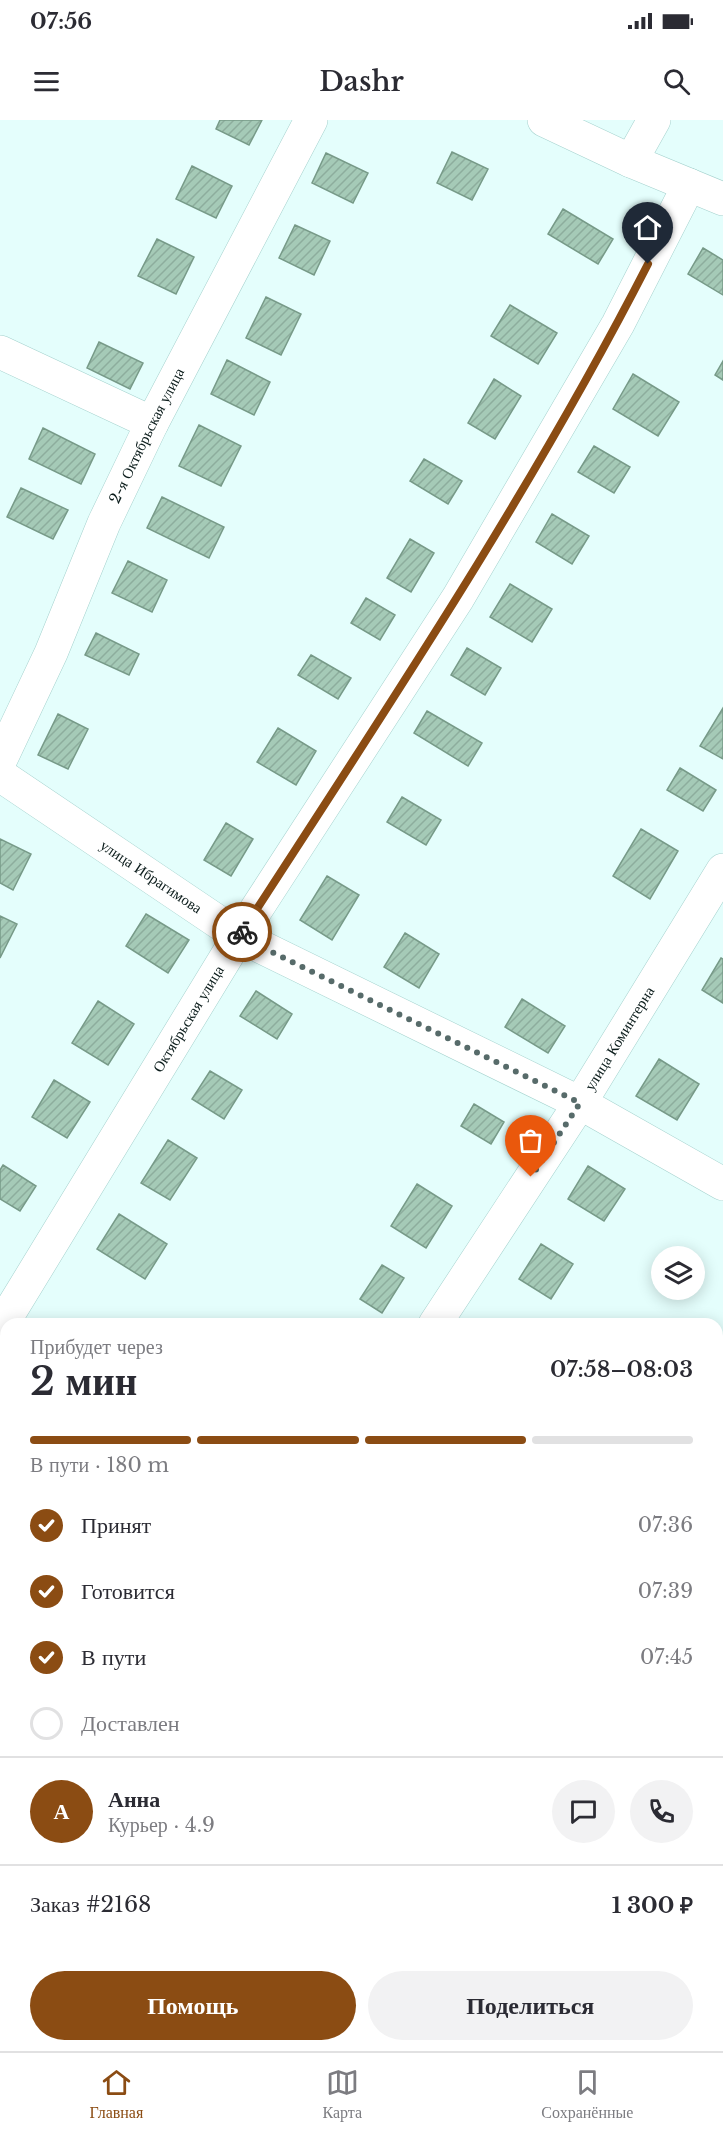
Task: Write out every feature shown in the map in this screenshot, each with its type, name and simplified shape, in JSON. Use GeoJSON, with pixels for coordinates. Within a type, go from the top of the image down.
{"type":"FeatureCollection","features":[{"type":"Feature","properties":{"kind":"street","name":"2-я Октябрьская улица"},"geometry":{"type":"LineString","coordinates":[[0,761],[51,653],[104,523],[152,423],[311,120]]}},
{"type":"Feature","properties":{"kind":"street"},"geometry":{"type":"LineString","coordinates":[[544,120],[631,161],[723,199]]}},
{"type":"Feature","properties":{"kind":"street"},"geometry":{"type":"LineString","coordinates":[[631,161],[654,120]]}},
{"type":"Feature","properties":{"kind":"street","name":"Октябрьская улица"},"geometry":{"type":"LineString","coordinates":[[6,1318],[239,936],[458,598],[618,324],[689,185]]}},
{"type":"Feature","properties":{"kind":"street"},"geometry":{"type":"LineString","coordinates":[[0,352],[152,423]]}},
{"type":"Feature","properties":{"kind":"street","name":"улица Ибрагимова"},"geometry":{"type":"LineString","coordinates":[[0,775],[239,936],[580,1103],[723,1184]]}},
{"type":"Feature","properties":{"kind":"street","name":"улица Коминтерна"},"geometry":{"type":"LineString","coordinates":[[439,1318],[580,1103],[723,870]]}},
{"type":"Feature","properties":{"kind":"building"},"geometry":{"type":"Polygon","coordinates":[[[220,120],[262,120],[249,145],[216,129],[220,120]]]}},
{"type":"Feature","properties":{"kind":"building"},"geometry":{"type":"Polygon","coordinates":[[[452,152],[488,169],[472,200],[437,183],[452,152]]]}},
{"type":"Feature","properties":{"kind":"building"},"geometry":{"type":"Polygon","coordinates":[[[326,153],[368,173],[353,203],[312,183],[326,153]]]}},
{"type":"Feature","properties":{"kind":"building"},"geometry":{"type":"Polygon","coordinates":[[[192,166],[232,186],[216,218],[176,199],[192,166]]]}},
{"type":"Feature","properties":{"kind":"building"},"geometry":{"type":"Polygon","coordinates":[[[563,209],[613,239],[598,264],[548,234],[563,209]]]}},
{"type":"Feature","properties":{"kind":"building"},"geometry":{"type":"Polygon","coordinates":[[[295,225],[330,241],[314,275],[279,258],[295,225]]]}},
{"type":"Feature","properties":{"kind":"building"},"geometry":{"type":"Polygon","coordinates":[[[157,239],[194,257],[176,294],[138,276],[157,239]]]}},
{"type":"Feature","properties":{"kind":"building"},"geometry":{"type":"Polygon","coordinates":[[[703,248],[723,260],[723,295],[688,274],[703,248]]]}},
{"type":"Feature","properties":{"kind":"building"},"geometry":{"type":"Polygon","coordinates":[[[266,297],[301,314],[281,355],[246,338],[266,297]]]}},
{"type":"Feature","properties":{"kind":"building"},"geometry":{"type":"Polygon","coordinates":[[[510,305],[557,333],[538,364],[491,336],[510,305]]]}},
{"type":"Feature","properties":{"kind":"building"},"geometry":{"type":"Polygon","coordinates":[[[99,342],[143,363],[130,389],[87,368],[99,342]]]}},
{"type":"Feature","properties":{"kind":"building"},"geometry":{"type":"Polygon","coordinates":[[[227,360],[270,382],[254,415],[211,394],[227,360]]]}},
{"type":"Feature","properties":{"kind":"building"},"geometry":{"type":"Polygon","coordinates":[[[723,361],[723,380],[715,375],[723,361]]]}},
{"type":"Feature","properties":{"kind":"building"},"geometry":{"type":"Polygon","coordinates":[[[633,374],[679,402],[658,436],[613,409],[633,374]]]}},
{"type":"Feature","properties":{"kind":"building"},"geometry":{"type":"Polygon","coordinates":[[[494,379],[521,396],[495,439],[468,423],[494,379]]]}},
{"type":"Feature","properties":{"kind":"building"},"geometry":{"type":"Polygon","coordinates":[[[199,425],[241,446],[221,486],[179,466],[199,425]]]}},
{"type":"Feature","properties":{"kind":"building"},"geometry":{"type":"Polygon","coordinates":[[[43,428],[95,454],[81,484],[29,459],[43,428]]]}},
{"type":"Feature","properties":{"kind":"building"},"geometry":{"type":"Polygon","coordinates":[[[594,446],[630,467],[614,493],[578,472],[594,446]]]}},
{"type":"Feature","properties":{"kind":"building"},"geometry":{"type":"Polygon","coordinates":[[[424,459],[462,481],[448,504],[410,481],[424,459]]]}},
{"type":"Feature","properties":{"kind":"building"},"geometry":{"type":"Polygon","coordinates":[[[21,488],[68,510],[53,539],[7,517],[21,488]]]}},
{"type":"Feature","properties":{"kind":"building"},"geometry":{"type":"Polygon","coordinates":[[[162,497],[224,527],[209,558],[147,528],[162,497]]]}},
{"type":"Feature","properties":{"kind":"building"},"geometry":{"type":"Polygon","coordinates":[[[552,514],[589,536],[572,564],[536,542],[552,514]]]}},
{"type":"Feature","properties":{"kind":"building"},"geometry":{"type":"Polygon","coordinates":[[[410,539],[434,553],[411,592],[387,578],[410,539]]]}},
{"type":"Feature","properties":{"kind":"building"},"geometry":{"type":"Polygon","coordinates":[[[128,561],[167,580],[152,612],[112,593],[128,561]]]}},
{"type":"Feature","properties":{"kind":"building"},"geometry":{"type":"Polygon","coordinates":[[[510,584],[552,609],[532,642],[490,617],[510,584]]]}},
{"type":"Feature","properties":{"kind":"building"},"geometry":{"type":"Polygon","coordinates":[[[366,598],[395,615],[380,640],[351,623],[366,598]]]}},
{"type":"Feature","properties":{"kind":"building"},"geometry":{"type":"Polygon","coordinates":[[[96,633],[139,654],[129,675],[85,655],[96,633]]]}},
{"type":"Feature","properties":{"kind":"building"},"geometry":{"type":"Polygon","coordinates":[[[467,648],[501,668],[485,695],[451,675],[467,648]]]}},
{"type":"Feature","properties":{"kind":"building"},"geometry":{"type":"Polygon","coordinates":[[[311,655],[351,678],[338,699],[298,675],[311,655]]]}},
{"type":"Feature","properties":{"kind":"building"},"geometry":{"type":"Polygon","coordinates":[[[723,708],[723,759],[700,746],[723,708]]]}},
{"type":"Feature","properties":{"kind":"building"},"geometry":{"type":"Polygon","coordinates":[[[427,711],[482,743],[468,766],[414,733],[427,711]]]}},
{"type":"Feature","properties":{"kind":"building"},"geometry":{"type":"Polygon","coordinates":[[[58,714],[88,729],[68,769],[38,755],[58,714]]]}},
{"type":"Feature","properties":{"kind":"building"},"geometry":{"type":"Polygon","coordinates":[[[278,728],[316,751],[296,785],[257,762],[278,728]]]}},
{"type":"Feature","properties":{"kind":"building"},"geometry":{"type":"Polygon","coordinates":[[[680,768],[716,790],[703,811],[667,790],[680,768]]]}},
{"type":"Feature","properties":{"kind":"building"},"geometry":{"type":"Polygon","coordinates":[[[402,797],[441,820],[426,845],[387,822],[402,797]]]}},
{"type":"Feature","properties":{"kind":"building"},"geometry":{"type":"Polygon","coordinates":[[[226,823],[253,839],[231,876],[204,860],[226,823]]]}},
{"type":"Feature","properties":{"kind":"building"},"geometry":{"type":"Polygon","coordinates":[[[641,829],[678,851],[650,899],[613,876],[641,829]]]}},
{"type":"Feature","properties":{"kind":"building"},"geometry":{"type":"Polygon","coordinates":[[[0,839],[31,854],[13,890],[0,883],[0,839]]]}},
{"type":"Feature","properties":{"kind":"building"},"geometry":{"type":"Polygon","coordinates":[[[327,876],[359,895],[332,940],[300,920],[327,876]]]}},
{"type":"Feature","properties":{"kind":"building"},"geometry":{"type":"Polygon","coordinates":[[[146,914],[189,940],[168,973],[126,946],[146,914]]]}},
{"type":"Feature","properties":{"kind":"building"},"geometry":{"type":"Polygon","coordinates":[[[0,916],[17,924],[0,958],[0,916]]]}},
{"type":"Feature","properties":{"kind":"building"},"geometry":{"type":"Polygon","coordinates":[[[405,933],[439,954],[419,988],[384,967],[405,933]]]}},
{"type":"Feature","properties":{"kind":"building"},"geometry":{"type":"Polygon","coordinates":[[[721,958],[723,959],[723,1003],[702,990],[721,958]]]}},
{"type":"Feature","properties":{"kind":"building"},"geometry":{"type":"Polygon","coordinates":[[[256,991],[292,1014],[277,1039],[240,1016],[256,991]]]}},
{"type":"Feature","properties":{"kind":"building"},"geometry":{"type":"Polygon","coordinates":[[[522,999],[565,1026],[548,1053],[505,1027],[522,999]]]}},
{"type":"Feature","properties":{"kind":"building"},"geometry":{"type":"Polygon","coordinates":[[[98,1001],[134,1024],[108,1065],[72,1043],[98,1001]]]}},
{"type":"Feature","properties":{"kind":"building"},"geometry":{"type":"Polygon","coordinates":[[[659,1059],[699,1084],[677,1120],[636,1096],[659,1059]]]}},
{"type":"Feature","properties":{"kind":"building"},"geometry":{"type":"Polygon","coordinates":[[[210,1071],[242,1090],[224,1119],[192,1099],[210,1071]]]}},
{"type":"Feature","properties":{"kind":"building"},"geometry":{"type":"Polygon","coordinates":[[[54,1080],[90,1102],[67,1138],[32,1117],[54,1080]]]}},
{"type":"Feature","properties":{"kind":"building"},"geometry":{"type":"Polygon","coordinates":[[[474,1104],[504,1122],[491,1144],[461,1126],[474,1104]]]}},
{"type":"Feature","properties":{"kind":"building"},"geometry":{"type":"Polygon","coordinates":[[[168,1140],[197,1158],[170,1200],[141,1183],[168,1140]]]}},
{"type":"Feature","properties":{"kind":"building"},"geometry":{"type":"Polygon","coordinates":[[[3,1165],[36,1186],[20,1211],[0,1199],[0,1170],[3,1165]]]}},
{"type":"Feature","properties":{"kind":"building"},"geometry":{"type":"Polygon","coordinates":[[[588,1166],[625,1189],[604,1221],[568,1199],[588,1166]]]}},
{"type":"Feature","properties":{"kind":"building"},"geometry":{"type":"Polygon","coordinates":[[[417,1184],[452,1206],[426,1248],[391,1226],[417,1184]]]}},
{"type":"Feature","properties":{"kind":"building"},"geometry":{"type":"Polygon","coordinates":[[[119,1214],[167,1244],[145,1279],[97,1249],[119,1214]]]}},
{"type":"Feature","properties":{"kind":"building"},"geometry":{"type":"Polygon","coordinates":[[[541,1244],[573,1264],[551,1299],[519,1279],[541,1244]]]}},
{"type":"Feature","properties":{"kind":"building"},"geometry":{"type":"Polygon","coordinates":[[[382,1265],[404,1278],[382,1313],[360,1299],[382,1265]]]}},
{"type":"Feature","properties":{"kind":"way so far"},"geometry":{"type":"LineString","coordinates":[[242,932],[239,936],[580,1103],[531,1177]]}},
{"type":"Feature","properties":{"kind":"route"},"geometry":{"type":"LineString","coordinates":[[242,932],[458,598],[618,324],[648,264]]}}]}
